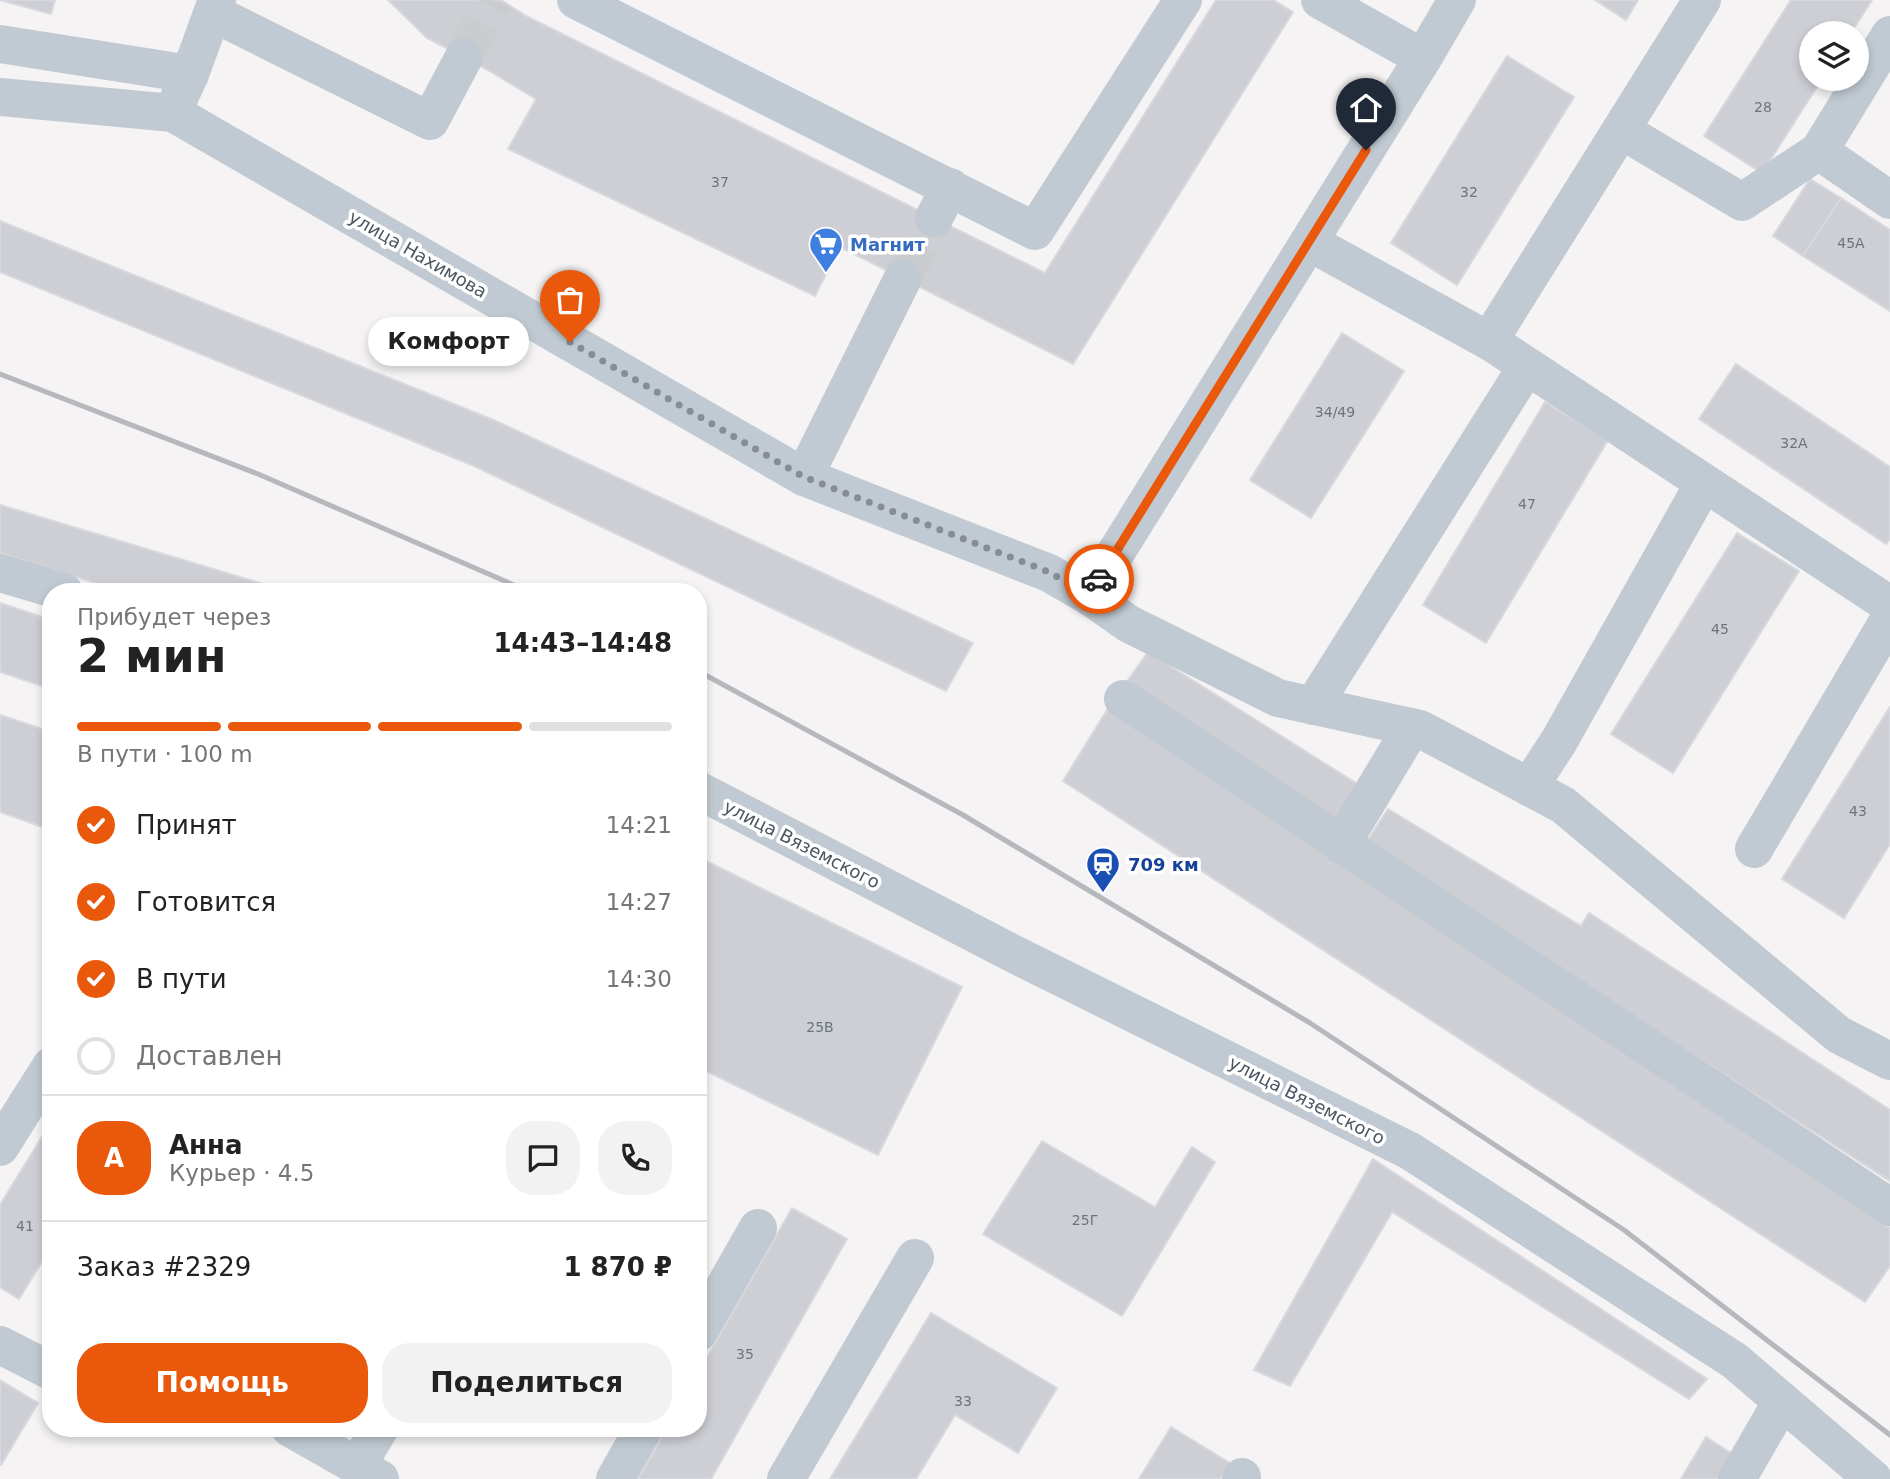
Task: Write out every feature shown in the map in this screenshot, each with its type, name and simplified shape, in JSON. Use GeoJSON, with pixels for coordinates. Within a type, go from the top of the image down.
{"type":"FeatureCollection","features":[{"type":"Feature","properties":{"kind":"street"},"geometry":{"type":"LineString","coordinates":[[576,0],[942,203],[1035,231],[1183,0]]}},
{"type":"Feature","properties":{"kind":"street"},"geometry":{"type":"LineString","coordinates":[[1320,0],[1423,58]]}},
{"type":"Feature","properties":{"kind":"street"},"geometry":{"type":"LineString","coordinates":[[1089,596],[1457,0]]}},
{"type":"Feature","properties":{"kind":"street"},"geometry":{"type":"LineString","coordinates":[[1489,341],[1702,0]]}},
{"type":"Feature","properties":{"kind":"street"},"geometry":{"type":"LineString","coordinates":[[173,113],[215,6],[430,121],[464,57]]}},
{"type":"Feature","properties":{"kind":"street"},"geometry":{"type":"LineString","coordinates":[[1621,130],[1742,202],[1819,150],[1890,35]]}},
{"type":"Feature","properties":{"kind":"street"},"geometry":{"type":"LineString","coordinates":[[4,97],[12,45],[190,74]]}},
{"type":"Feature","properties":{"kind":"street","name":"улица Нахимова"},"geometry":{"type":"LineString","coordinates":[[4,97],[173,113],[804,477],[1049,572],[1129,624],[1278,698],[1420,729],[1563,805],[1839,1035],[1890,1061]]}},
{"type":"Feature","properties":{"kind":"street"},"geometry":{"type":"LineString","coordinates":[[1819,150],[1890,200]]}},
{"type":"Feature","properties":{"kind":"street"},"geometry":{"type":"LineString","coordinates":[[1309,242],[1489,341],[1890,605]]}},
{"type":"Feature","properties":{"kind":"street"},"geometry":{"type":"LineString","coordinates":[[804,477],[903,278]]}},
{"type":"Feature","properties":{"kind":"street"},"geometry":{"type":"LineString","coordinates":[[1312,706],[1527,366]]}},
{"type":"Feature","properties":{"kind":"street"},"geometry":{"type":"LineString","coordinates":[[1530,787],[1559,741],[1704,483]]}},
{"type":"Feature","properties":{"kind":"street"},"geometry":{"type":"LineString","coordinates":[[0,573],[42,585]]}},
{"type":"Feature","properties":{"kind":"street"},"geometry":{"type":"LineString","coordinates":[[1754,849],[1890,618]]}},
{"type":"Feature","properties":{"kind":"street"},"geometry":{"type":"LineString","coordinates":[[1123,699],[1890,1207]]}},
{"type":"Feature","properties":{"kind":"street"},"geometry":{"type":"LineString","coordinates":[[1341,845],[1412,727]]}},
{"type":"Feature","properties":{"kind":"street","name":"улица Вяземского"},"geometry":{"type":"LineString","coordinates":[[707,795],[1010,952],[1410,1151],[1735,1361],[1874,1479]]}},
{"type":"Feature","properties":{"kind":"street"},"geometry":{"type":"LineString","coordinates":[[0,1147],[42,1080]]}},
{"type":"Feature","properties":{"kind":"street"},"geometry":{"type":"LineString","coordinates":[[707,1317],[758,1228]]}},
{"type":"Feature","properties":{"kind":"street"},"geometry":{"type":"LineString","coordinates":[[786,1479],[915,1258]]}},
{"type":"Feature","properties":{"kind":"street"},"geometry":{"type":"LineString","coordinates":[[0,1345],[42,1366]]}},
{"type":"Feature","properties":{"kind":"street"},"geometry":{"type":"LineString","coordinates":[[1737,1479],[1782,1401]]}},
{"type":"Feature","properties":{"kind":"street"},"geometry":{"type":"LineString","coordinates":[[306,1437],[369,1472],[378,1437]]}},
{"type":"Feature","properties":{"kind":"street"},"geometry":{"type":"LineString","coordinates":[[615,1479],[639,1437]]}},
{"type":"Feature","properties":{"kind":"building"},"geometry":{"type":"Polygon","coordinates":[[[0,0],[55,0],[51,14],[0,0]]]}},
{"type":"Feature","properties":{"kind":"building"},"geometry":{"type":"Polygon","coordinates":[[[388,0],[501,0],[526,16],[1045,273],[1216,0],[1273,0],[1293,12],[1073,364],[840,247],[815,296],[508,149],[536,99],[427,38],[388,0]]]}},
{"type":"Feature","properties":{"kind":"building"},"geometry":{"type":"Polygon","coordinates":[[[1595,0],[1638,0],[1626,20],[1595,0]]]}},
{"type":"Feature","properties":{"kind":"building"},"geometry":{"type":"Polygon","coordinates":[[[1791,0],[1872,0],[1859,21],[1799,21],[1799,91],[1814,91],[1762,173],[1704,136],[1791,0]]]}},
{"type":"Feature","properties":{"kind":"building"},"geometry":{"type":"Polygon","coordinates":[[[1507,56],[1574,97],[1457,285],[1391,243],[1507,56]]]}},
{"type":"Feature","properties":{"kind":"building"},"geometry":{"type":"Polygon","coordinates":[[[1810,179],[1841,198],[1803,256],[1773,236],[1810,179]]]}},
{"type":"Feature","properties":{"kind":"building"},"geometry":{"type":"Polygon","coordinates":[[[1841,198],[1890,230],[1890,311],[1803,256],[1841,198]]]}},
{"type":"Feature","properties":{"kind":"building"},"geometry":{"type":"Polygon","coordinates":[[[0,221],[496,421],[973,643],[946,691],[474,466],[0,272],[0,221]]]}},
{"type":"Feature","properties":{"kind":"building"},"geometry":{"type":"Polygon","coordinates":[[[1342,333],[1404,371],[1311,518],[1250,480],[1342,333]]]}},
{"type":"Feature","properties":{"kind":"building"},"geometry":{"type":"Polygon","coordinates":[[[1736,364],[1890,467],[1890,539],[1886,544],[1699,419],[1736,364]]]}},
{"type":"Feature","properties":{"kind":"building"},"geometry":{"type":"Polygon","coordinates":[[[1545,402],[1608,440],[1486,643],[1423,605],[1545,402]]]}},
{"type":"Feature","properties":{"kind":"building"},"geometry":{"type":"Polygon","coordinates":[[[0,505],[260,583],[95,583],[0,553],[0,505]]]}},
{"type":"Feature","properties":{"kind":"building"},"geometry":{"type":"Polygon","coordinates":[[[1737,533],[1799,571],[1673,773],[1611,734],[1737,533]]]}},
{"type":"Feature","properties":{"kind":"building"},"geometry":{"type":"Polygon","coordinates":[[[0,603],[42,617],[42,686],[0,672],[0,603]]]}},
{"type":"Feature","properties":{"kind":"building"},"geometry":{"type":"Polygon","coordinates":[[[1148,652],[1359,785],[1335,823],[1123,687],[1148,652]]]}},
{"type":"Feature","properties":{"kind":"building"},"geometry":{"type":"Polygon","coordinates":[[[1109,707],[1890,1228],[1890,1266],[1865,1302],[1063,781],[1109,707]]]}},
{"type":"Feature","properties":{"kind":"building"},"geometry":{"type":"Polygon","coordinates":[[[1890,707],[1890,844],[1844,918],[1782,879],[1890,707]]]}},
{"type":"Feature","properties":{"kind":"building"},"geometry":{"type":"Polygon","coordinates":[[[0,715],[42,729],[42,827],[0,812],[0,715]]]}},
{"type":"Feature","properties":{"kind":"building"},"geometry":{"type":"Polygon","coordinates":[[[1388,809],[1581,926],[1589,913],[1890,1110],[1890,1181],[1365,844],[1388,809]]]}},
{"type":"Feature","properties":{"kind":"building"},"geometry":{"type":"Polygon","coordinates":[[[707,861],[962,987],[878,1155],[707,1071],[707,861]]]}},
{"type":"Feature","properties":{"kind":"building"},"geometry":{"type":"Polygon","coordinates":[[[42,1137],[42,1262],[19,1299],[0,1287],[0,1205],[42,1137]]]}},
{"type":"Feature","properties":{"kind":"building"},"geometry":{"type":"Polygon","coordinates":[[[1042,1141],[1155,1207],[1192,1147],[1215,1162],[1122,1316],[983,1234],[1042,1141]]]}},
{"type":"Feature","properties":{"kind":"building"},"geometry":{"type":"Polygon","coordinates":[[[1373,1159],[1707,1379],[1689,1399],[1392,1212],[1290,1386],[1254,1370],[1373,1159]]]}},
{"type":"Feature","properties":{"kind":"building"},"geometry":{"type":"Polygon","coordinates":[[[792,1208],[847,1239],[711,1479],[638,1479],[662,1437],[707,1437],[707,1357],[792,1208]]]}},
{"type":"Feature","properties":{"kind":"building"},"geometry":{"type":"Polygon","coordinates":[[[931,1313],[1057,1388],[1018,1453],[955,1415],[916,1479],[830,1479],[931,1313]]]}},
{"type":"Feature","properties":{"kind":"building"},"geometry":{"type":"Polygon","coordinates":[[[0,1380],[38,1403],[1,1465],[0,1465],[0,1380]]]}},
{"type":"Feature","properties":{"kind":"building"},"geometry":{"type":"Polygon","coordinates":[[[1171,1427],[1230,1463],[1220,1479],[1139,1479],[1171,1427]]]}},
{"type":"Feature","properties":{"kind":"building"},"geometry":{"type":"Polygon","coordinates":[[[1706,1437],[1734,1455],[1720,1479],[1681,1479],[1706,1437]]]}},
{"type":"Feature","properties":{"kind":"tunnel"},"geometry":{"type":"LineString","coordinates":[[464,57],[493,0]]}},
{"type":"Feature","properties":{"kind":"tunnel"},"geometry":{"type":"LineString","coordinates":[[903,278],[934,218]]}},
{"type":"Feature","properties":{"kind":"railway"},"geometry":{"type":"LineString","coordinates":[[0,374],[258,474],[509,583]]}},
{"type":"Feature","properties":{"kind":"railway"},"geometry":{"type":"LineString","coordinates":[[707,676],[963,815],[1310,1023],[1624,1230],[1890,1435]]}},
{"type":"Feature","properties":{"kind":"way so far"},"geometry":{"type":"LineString","coordinates":[[570,342],[804,477],[1049,572],[1089,596],[1099,579]]}},
{"type":"Feature","properties":{"kind":"place","name":"Магнит"},"geometry":{"type":"Point","coordinates":[826,274]}},
{"type":"Feature","properties":{"kind":"place","name":"Комфорт"},"geometry":{"type":"Point","coordinates":[570,342]}},
{"type":"Feature","properties":{"kind":"place","name":"709 км"},"geometry":{"type":"Point","coordinates":[1103,894]}},
{"type":"Feature","properties":{"kind":"route"},"geometry":{"type":"LineString","coordinates":[[1099,579],[1366,150]]}}]}
